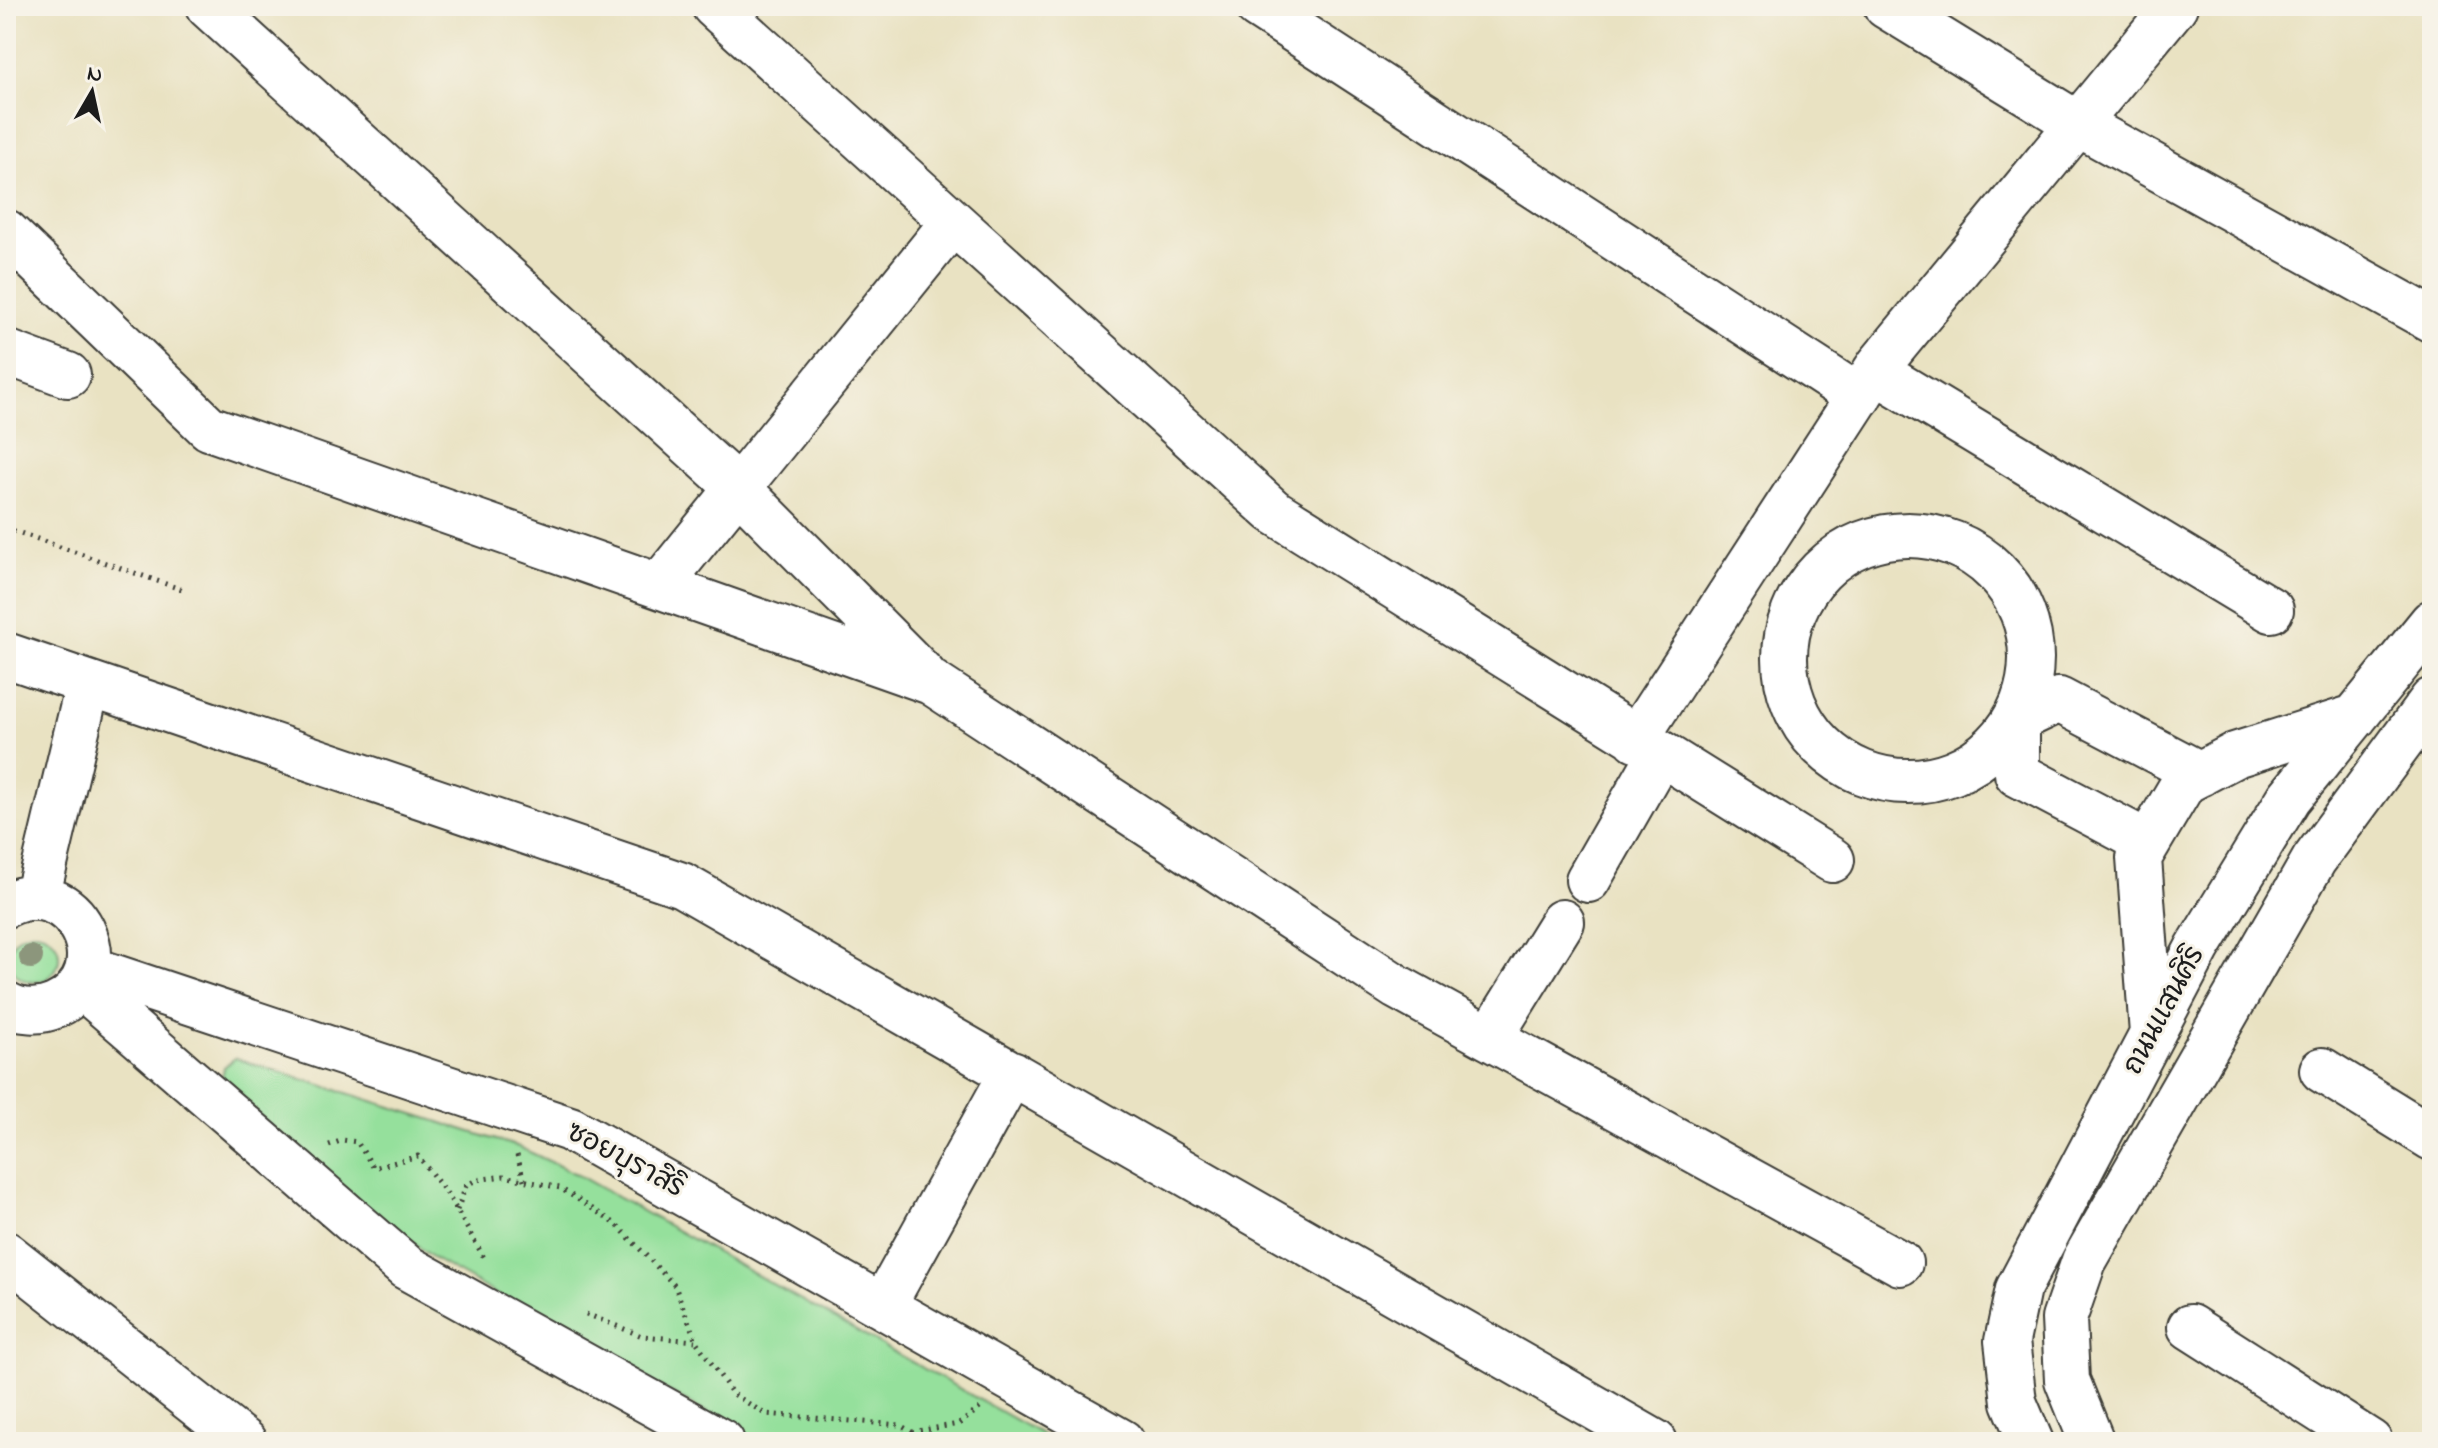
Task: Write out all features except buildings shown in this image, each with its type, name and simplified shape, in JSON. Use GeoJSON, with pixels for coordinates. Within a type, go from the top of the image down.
{"type":"FeatureCollection","features":[{"type":"Feature","properties":{"kind":"street"},"geometry":{"type":"LineString","coordinates":[[208,6],[738,488],[931,682],[1397,987],[1900,1263]]}},
{"type":"Feature","properties":{"kind":"street"},"geometry":{"type":"LineString","coordinates":[[714,6],[1273,511],[1832,860]]}},
{"type":"Feature","properties":{"kind":"street"},"geometry":{"type":"LineString","coordinates":[[1257,6],[1867,384],[2271,610]]}},
{"type":"Feature","properties":{"kind":"street"},"geometry":{"type":"LineString","coordinates":[[1886,6],[2078,124],[2432,320]]}},
{"type":"Feature","properties":{"kind":"street"},"geometry":{"type":"LineString","coordinates":[[1588,880],[1648,746],[1750,564],[1867,384],[2175,6]]}},
{"type":"Feature","properties":{"kind":"street"},"geometry":{"type":"LineString","coordinates":[[659,586],[953,222]]}},
{"type":"Feature","properties":{"kind":"street"},"geometry":{"type":"LineString","coordinates":[[6,232],[209,428],[931,682]]}},
{"type":"Feature","properties":{"kind":"street"},"geometry":{"type":"LineString","coordinates":[[6,352],[68,375]]}},
{"type":"Feature","properties":{"kind":"street"},"geometry":{"type":"LineString","coordinates":[[2148,843],[2017,774],[2017,720],[2031,680],[2031,637],[2017,597],[1990,565],[1954,543],[1912,535],[1870,540],[1832,560],[1805,588],[1788,625],[1784,664],[1792,703],[1812,737],[1842,763],[1879,779],[1919,782],[1958,772],[1992,751],[2017,720],[2059,700],[2200,774]]}},
{"type":"Feature","properties":{"kind":"street"},"geometry":{"type":"LineString","coordinates":[[1750,564],[1805,588]]}},
{"type":"Feature","properties":{"kind":"street","name":"ถนนแสนศิริ"},"geometry":{"type":"LineString","coordinates":[[2031,1442],[2014,1402],[2007,1341],[2018,1289],[2198,947],[2289,798],[2432,622]]}},
{"type":"Feature","properties":{"kind":"street"},"geometry":{"type":"LineString","coordinates":[[6,655],[682,885],[1655,1442]]}},
{"type":"Feature","properties":{"kind":"street"},"geometry":{"type":"LineString","coordinates":[[6,1004],[30,1011],[49,1008],[67,1000],[84,977],[90,948],[84,929],[72,914],[56,903],[21,902],[88,684]]}},
{"type":"Feature","properties":{"kind":"street","name":"ถนนแสนศิริ"},"geometry":{"type":"LineString","coordinates":[[2092,1442],[2067,1380],[2064,1319],[2084,1261],[2314,860],[2432,700]]}},
{"type":"Feature","properties":{"kind":"street"},"geometry":{"type":"LineString","coordinates":[[2214,1034],[2160,1020],[2139,858],[2184,782],[2235,755],[2355,717]]}},
{"type":"Feature","properties":{"kind":"street"},"geometry":{"type":"LineString","coordinates":[[2323,756],[2365,789]]}},
{"type":"Feature","properties":{"kind":"street"},"geometry":{"type":"LineString","coordinates":[[1490,1038],[1562,922]]}},
{"type":"Feature","properties":{"kind":"street"},"geometry":{"type":"LineString","coordinates":[[84,977],[406,1267],[722,1442]]}},
{"type":"Feature","properties":{"kind":"street","name":"ซอยบุราสิริ"},"geometry":{"type":"LineString","coordinates":[[84,977],[570,1129],[1122,1442]]}},
{"type":"Feature","properties":{"kind":"street"},"geometry":{"type":"LineString","coordinates":[[2322,1070],[2432,1138]]}},
{"type":"Feature","properties":{"kind":"street"},"geometry":{"type":"LineString","coordinates":[[883,1306],[1012,1073]]}},
{"type":"Feature","properties":{"kind":"street"},"geometry":{"type":"LineString","coordinates":[[6,1254],[244,1442]]}},
{"type":"Feature","properties":{"kind":"street"},"geometry":{"type":"LineString","coordinates":[[2190,1327],[2370,1442]]}},
{"type":"Feature","properties":{"kind":"path"},"geometry":{"type":"LineString","coordinates":[[6,528],[186,591]]}},
{"type":"Feature","properties":{"kind":"path"},"geometry":{"type":"LineString","coordinates":[[323,1147],[343,1140],[357,1142],[374,1168],[418,1156],[457,1210],[487,1262]]}},
{"type":"Feature","properties":{"kind":"path"},"geometry":{"type":"LineString","coordinates":[[457,1210],[466,1186],[476,1180],[504,1176],[560,1188],[616,1224],[675,1286],[696,1341],[732,1393],[765,1414],[900,1425],[928,1442]]}},
{"type":"Feature","properties":{"kind":"path"},"geometry":{"type":"LineString","coordinates":[[576,1310],[642,1336],[696,1341]]}},
{"type":"Feature","properties":{"kind":"path"},"geometry":{"type":"LineString","coordinates":[[911,1432],[959,1424],[978,1410],[1006,1376]]}},
{"type":"Feature","properties":{"kind":"green space"},"geometry":{"type":"Polygon","coordinates":[[[34,932],[52,939],[59,957],[52,975],[34,982],[16,975],[9,957],[16,939],[34,932]]]}},
{"type":"Feature","properties":{"kind":"green space"},"geometry":{"type":"Polygon","coordinates":[[[235,1058],[519,1147],[574,1173],[1055,1442],[758,1442],[434,1259],[340,1187],[221,1083],[224,1067],[235,1058]]]}}]}
